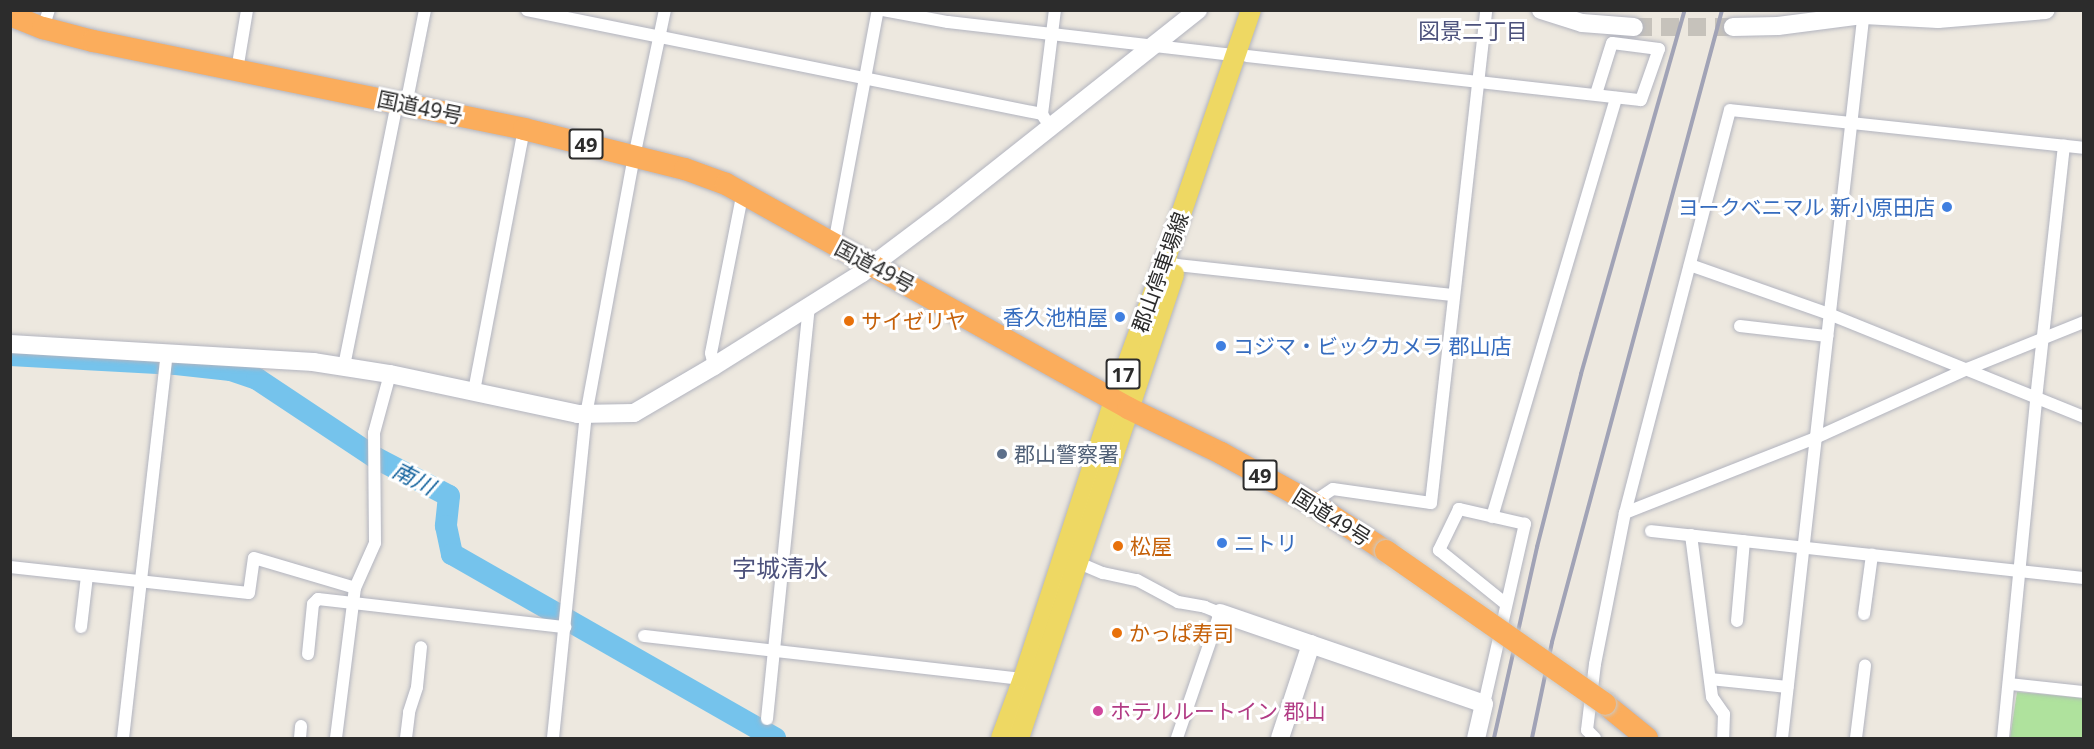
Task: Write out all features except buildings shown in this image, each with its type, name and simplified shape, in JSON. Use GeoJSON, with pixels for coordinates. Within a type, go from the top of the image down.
{"type":"FeatureCollection","features":[{"type":"Feature","properties":{"kind":"highway","name":"国道49号"},"geometry":{"type":"LineString","coordinates":[[10,15],[46,19],[93,41],[524,129],[700,173],[743,192],[1121,404],[1312,502],[1605,704],[1647,738]]}},
{"type":"Feature","properties":{"kind":"main road","name":"郡山停車場線"},"geometry":{"type":"LineString","coordinates":[[1001,738],[1171,263],[1241,56],[1251,10]]}},
{"type":"Feature","properties":{"kind":"main road","name":"郡山停車場線"},"geometry":{"type":"LineString","coordinates":[[1241,56],[1263,10]]}},
{"type":"Feature","properties":{"kind":"main road","name":"郡山停車場線"},"geometry":{"type":"LineString","coordinates":[[1019,738],[1079,563],[1121,404]]}},
{"type":"Feature","properties":{"kind":"street"},"geometry":{"type":"LineString","coordinates":[[237,70],[247,10]]}},
{"type":"Feature","properties":{"kind":"street"},"geometry":{"type":"LineString","coordinates":[[344,366],[425,10]]}},
{"type":"Feature","properties":{"kind":"street"},"geometry":{"type":"LineString","coordinates":[[527,10],[866,79],[1046,120]]}},
{"type":"Feature","properties":{"kind":"street"},"geometry":{"type":"LineString","coordinates":[[553,738],[586,415],[634,157],[665,10]]}},
{"type":"Feature","properties":{"kind":"street"},"geometry":{"type":"LineString","coordinates":[[834,244],[881,10],[948,22],[1052,35],[1596,94],[1616,99],[1641,100],[1659,49],[1612,43],[1596,94]]}},
{"type":"Feature","properties":{"kind":"street"},"geometry":{"type":"LineString","coordinates":[[1046,120],[1055,10]]}},
{"type":"Feature","properties":{"kind":"street"},"geometry":{"type":"LineString","coordinates":[[10,344],[167,352],[344,366],[586,415],[634,413],[714,366],[874,264],[1046,120],[1152,46],[1198,10]]}},
{"type":"Feature","properties":{"kind":"street"},"geometry":{"type":"LineString","coordinates":[[1312,502],[1333,489],[1431,503],[1452,295],[1486,10]]}},
{"type":"Feature","properties":{"kind":"street"},"geometry":{"type":"LineString","coordinates":[[1541,10],[1582,24],[1634,27]]}},
{"type":"Feature","properties":{"kind":"street"},"geometry":{"type":"LineString","coordinates":[[1733,27],[1778,26],[1864,13],[1938,19],[2046,10]]}},
{"type":"Feature","properties":{"kind":"street"},"geometry":{"type":"LineString","coordinates":[[1782,738],[1805,548],[1815,438],[1819,423],[1829,314],[1854,123],[1864,13]]}},
{"type":"Feature","properties":{"kind":"street"},"geometry":{"type":"LineString","coordinates":[[1492,517],[1616,99]]}},
{"type":"Feature","properties":{"kind":"street"},"geometry":{"type":"LineString","coordinates":[[1595,738],[1587,730],[1594,675],[1625,513],[1730,110],[2084,148]]}},
{"type":"Feature","properties":{"kind":"street"},"geometry":{"type":"LineString","coordinates":[[474,391],[524,129]]}},
{"type":"Feature","properties":{"kind":"street"},"geometry":{"type":"LineString","coordinates":[[2003,738],[2036,399],[2064,146]]}},
{"type":"Feature","properties":{"kind":"street"},"geometry":{"type":"LineString","coordinates":[[714,366],[711,353],[743,192]]}},
{"type":"Feature","properties":{"kind":"street"},"geometry":{"type":"LineString","coordinates":[[1171,263],[1452,295]]}},
{"type":"Feature","properties":{"kind":"street"},"geometry":{"type":"LineString","coordinates":[[1690,265],[1829,314],[2084,417]]}},
{"type":"Feature","properties":{"kind":"street"},"geometry":{"type":"LineString","coordinates":[[767,718],[809,306]]}},
{"type":"Feature","properties":{"kind":"street"},"geometry":{"type":"LineString","coordinates":[[1625,513],[1815,438],[1967,369],[2084,322]]}},
{"type":"Feature","properties":{"kind":"street"},"geometry":{"type":"LineString","coordinates":[[1740,326],[1827,336]]}},
{"type":"Feature","properties":{"kind":"street"},"geometry":{"type":"LineString","coordinates":[[123,738],[167,352]]}},
{"type":"Feature","properties":{"kind":"street"},"geometry":{"type":"LineString","coordinates":[[336,738],[355,588],[375,543],[374,433],[390,374]]}},
{"type":"Feature","properties":{"kind":"street"},"geometry":{"type":"LineString","coordinates":[[1476,738],[1525,524],[1459,509],[1438,550],[1506,604]]}},
{"type":"Feature","properties":{"kind":"street"},"geometry":{"type":"LineString","coordinates":[[1651,531],[2084,578]]}},
{"type":"Feature","properties":{"kind":"street"},"geometry":{"type":"LineString","coordinates":[[1691,535],[1712,697],[1724,714],[1723,738]]}},
{"type":"Feature","properties":{"kind":"street"},"geometry":{"type":"LineString","coordinates":[[1737,621],[1744,541]]}},
{"type":"Feature","properties":{"kind":"street"},"geometry":{"type":"LineString","coordinates":[[1864,614],[1872,555]]}},
{"type":"Feature","properties":{"kind":"street"},"geometry":{"type":"LineString","coordinates":[[10,567],[249,593],[254,558],[355,588]]}},
{"type":"Feature","properties":{"kind":"street"},"geometry":{"type":"LineString","coordinates":[[1079,563],[1103,573],[1137,580],[1178,602],[1205,607],[1484,704]]}},
{"type":"Feature","properties":{"kind":"street"},"geometry":{"type":"LineString","coordinates":[[81,627],[87,576]]}},
{"type":"Feature","properties":{"kind":"street"},"geometry":{"type":"LineString","coordinates":[[308,654],[315,600],[565,627]]}},
{"type":"Feature","properties":{"kind":"street"},"geometry":{"type":"LineString","coordinates":[[1177,738],[1220,613]]}},
{"type":"Feature","properties":{"kind":"street"},"geometry":{"type":"LineString","coordinates":[[644,636],[1023,679]]}},
{"type":"Feature","properties":{"kind":"street"},"geometry":{"type":"LineString","coordinates":[[1280,738],[1311,644]]}},
{"type":"Feature","properties":{"kind":"street"},"geometry":{"type":"LineString","coordinates":[[406,738],[409,712],[417,687],[421,647]]}},
{"type":"Feature","properties":{"kind":"street"},"geometry":{"type":"LineString","coordinates":[[1856,738],[1865,666]]}},
{"type":"Feature","properties":{"kind":"street"},"geometry":{"type":"LineString","coordinates":[[1710,679],[1788,687]]}},
{"type":"Feature","properties":{"kind":"street"},"geometry":{"type":"LineString","coordinates":[[2010,684],[2084,692]]}},
{"type":"Feature","properties":{"kind":"green space"},"geometry":{"type":"Polygon","coordinates":[[[2017,692],[2083,698],[2083,738],[2010,738],[2017,692]]]}},
{"type":"Feature","properties":{"kind":"waterway","name":"南川"},"geometry":{"type":"LineString","coordinates":[[10,355],[176,364],[231,370],[257,379],[376,458],[449,496],[446,526],[452,554],[775,738]]}},
{"type":"Feature","properties":{"kind":"tunnel"},"geometry":{"type":"LineString","coordinates":[[1634,27],[1733,27]]}},
{"type":"Feature","properties":{"kind":"railway"},"geometry":{"type":"LineString","coordinates":[[1494,738],[1537,547],[1581,374],[1685,10]]}},
{"type":"Feature","properties":{"kind":"railway"},"geometry":{"type":"LineString","coordinates":[[1532,738],[1552,642],[1722,10]]}},
{"type":"Feature","properties":{"kind":"place","name":"ヨークベニマル 新小原田店"},"geometry":{"type":"Point","coordinates":[1947,207]}},
{"type":"Feature","properties":{"kind":"place","name":"香久池柏屋"},"geometry":{"type":"Point","coordinates":[1120,317]}},
{"type":"Feature","properties":{"kind":"place","name":"サイゼリヤ"},"geometry":{"type":"Point","coordinates":[849,321]}},
{"type":"Feature","properties":{"kind":"place","name":"コジマ・ビックカメラ 郡山店"},"geometry":{"type":"Point","coordinates":[1221,346]}},
{"type":"Feature","properties":{"kind":"place","name":"郡山警察署"},"geometry":{"type":"Point","coordinates":[1002,454]}},
{"type":"Feature","properties":{"kind":"place","name":"ニトリ"},"geometry":{"type":"Point","coordinates":[1222,543]}},
{"type":"Feature","properties":{"kind":"place","name":"松屋"},"geometry":{"type":"Point","coordinates":[1118,546]}},
{"type":"Feature","properties":{"kind":"place","name":"かっぱ寿司"},"geometry":{"type":"Point","coordinates":[1117,633]}},
{"type":"Feature","properties":{"kind":"place","name":"ホテルルートイン 郡山"},"geometry":{"type":"Point","coordinates":[1098,711]}},
{"type":"Feature","properties":{"kind":"district","name":"図景二丁目"},"geometry":{"type":"Point","coordinates":[1473,31]}},
{"type":"Feature","properties":{"kind":"district","name":"字城清水"},"geometry":{"type":"Point","coordinates":[780,568]}}]}
